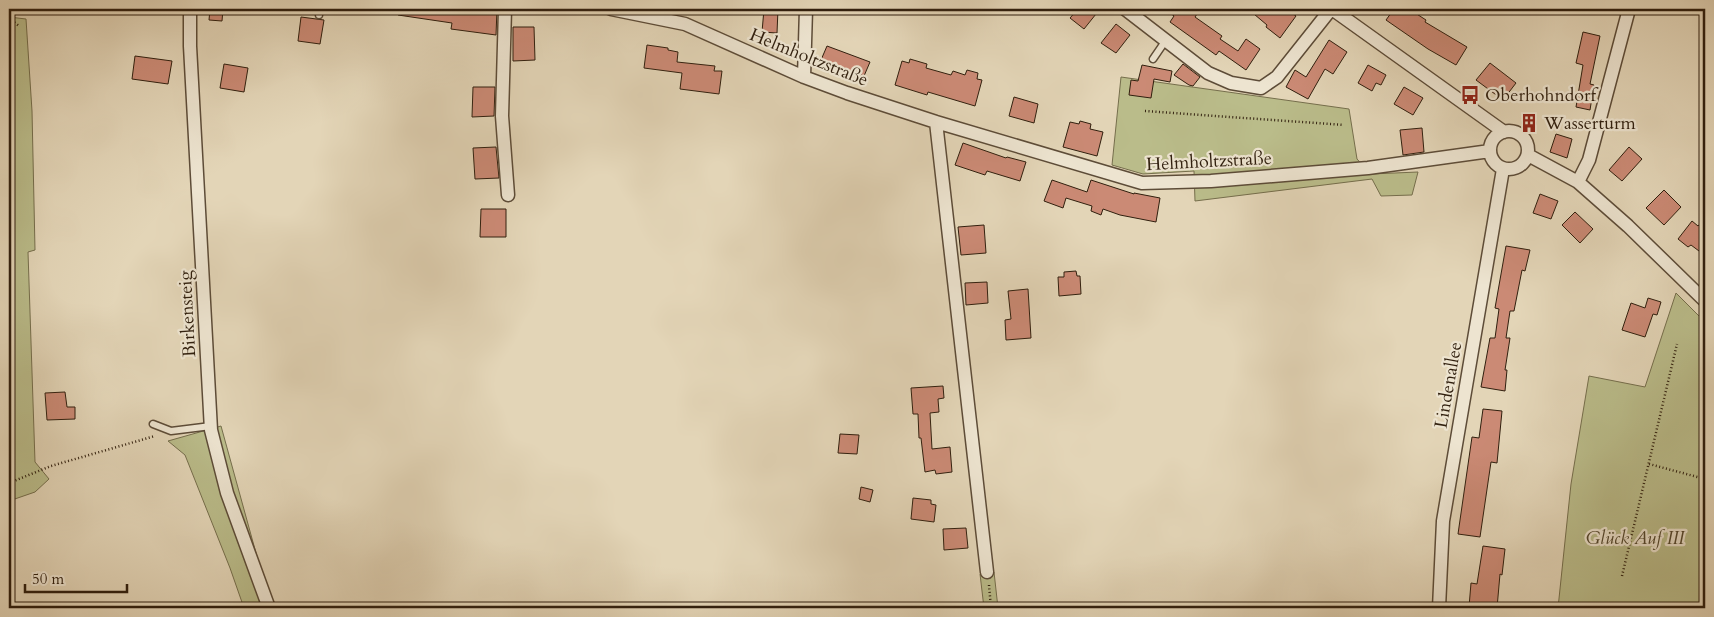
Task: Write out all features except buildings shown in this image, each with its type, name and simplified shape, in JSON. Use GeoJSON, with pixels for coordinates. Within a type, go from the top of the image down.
{"type":"FeatureCollection","features":[{"type":"Feature","properties":{"kind":"street","name":"Birkensteig"},"geometry":{"type":"LineString","coordinates":[[190,9],[190,46],[210,426],[227,493],[269,608]]}},
{"type":"Feature","properties":{"kind":"street"},"geometry":{"type":"LineString","coordinates":[[505,9],[502,116],[508,195]]}},
{"type":"Feature","properties":{"kind":"street","name":"Helmholtzstraße"},"geometry":{"type":"LineString","coordinates":[[611,9],[685,24],[804,77],[847,93],[936,122],[1142,183],[1211,181],[1368,168],[1490,151]]}},
{"type":"Feature","properties":{"kind":"street"},"geometry":{"type":"LineString","coordinates":[[804,77],[806,9]]}},
{"type":"Feature","properties":{"kind":"street"},"geometry":{"type":"LineString","coordinates":[[1125,9],[1208,73],[1231,83],[1261,88],[1277,77],[1332,9],[1504,132],[1517,133],[1523,137],[1527,142],[1528,155],[1521,165],[1516,168],[1503,169],[1494,162],[1490,151],[1494,139],[1504,132]]}},
{"type":"Feature","properties":{"kind":"street"},"geometry":{"type":"LineString","coordinates":[[1578,182],[1589,160],[1629,9]]}},
{"type":"Feature","properties":{"kind":"street"},"geometry":{"type":"LineString","coordinates":[[936,122],[988,572]]}},
{"type":"Feature","properties":{"kind":"street"},"geometry":{"type":"LineString","coordinates":[[1528,155],[1578,182],[1628,226],[1705,301]]}},
{"type":"Feature","properties":{"kind":"street","name":"Lindenallee"},"geometry":{"type":"LineString","coordinates":[[1439,608],[1443,521],[1503,169]]}},
{"type":"Feature","properties":{"kind":"lane"},"geometry":{"type":"LineString","coordinates":[[1153,59],[1166,40]]}},
{"type":"Feature","properties":{"kind":"lane"},"geometry":{"type":"LineString","coordinates":[[153,424],[171,431],[210,426]]}},
{"type":"Feature","properties":{"kind":"path"},"geometry":{"type":"LineString","coordinates":[[9,18],[19,26]]}},
{"type":"Feature","properties":{"kind":"path"},"geometry":{"type":"LineString","coordinates":[[1146,111],[1344,125]]}},
{"type":"Feature","properties":{"kind":"path"},"geometry":{"type":"LineString","coordinates":[[1622,576],[1677,344]]}},
{"type":"Feature","properties":{"kind":"path"},"geometry":{"type":"LineString","coordinates":[[9,483],[51,466],[171,431]]}},
{"type":"Feature","properties":{"kind":"path"},"geometry":{"type":"LineString","coordinates":[[1649,464],[1705,478]]}},
{"type":"Feature","properties":{"kind":"path"},"geometry":{"type":"LineString","coordinates":[[988,572],[992,608]]}},
{"type":"Feature","properties":{"kind":"green space"},"geometry":{"type":"Polygon","coordinates":[[[9,17],[26,19],[32,111],[35,250],[28,252],[35,462],[49,479],[35,492],[9,501],[9,17]]]}},
{"type":"Feature","properties":{"kind":"green space"},"geometry":{"type":"Polygon","coordinates":[[[1121,77],[1349,109],[1357,159],[1371,174],[1418,172],[1412,195],[1381,196],[1372,179],[1195,201],[1194,171],[1143,174],[1112,165],[1121,77]]]}},
{"type":"Feature","properties":{"kind":"green space","name":"Glück Auf III"},"geometry":{"type":"Polygon","coordinates":[[[1676,293],[1705,322],[1705,608],[1558,608],[1571,484],[1589,376],[1645,387],[1676,293]]]}},
{"type":"Feature","properties":{"kind":"green space"},"geometry":{"type":"Polygon","coordinates":[[[221,426],[267,593],[273,608],[244,608],[185,455],[168,441],[221,426]]]}},
{"type":"Feature","properties":{"kind":"green space"},"geometry":{"type":"Polygon","coordinates":[[[994,572],[998,608],[984,608],[980,574],[994,572]]]}},
{"type":"Feature","properties":{"kind":"place","name":"Oberhohndorf"},"geometry":{"type":"Point","coordinates":[1470,95]}},
{"type":"Feature","properties":{"kind":"place","name":"Wasserturm"},"geometry":{"type":"Point","coordinates":[1529,123]}}]}
